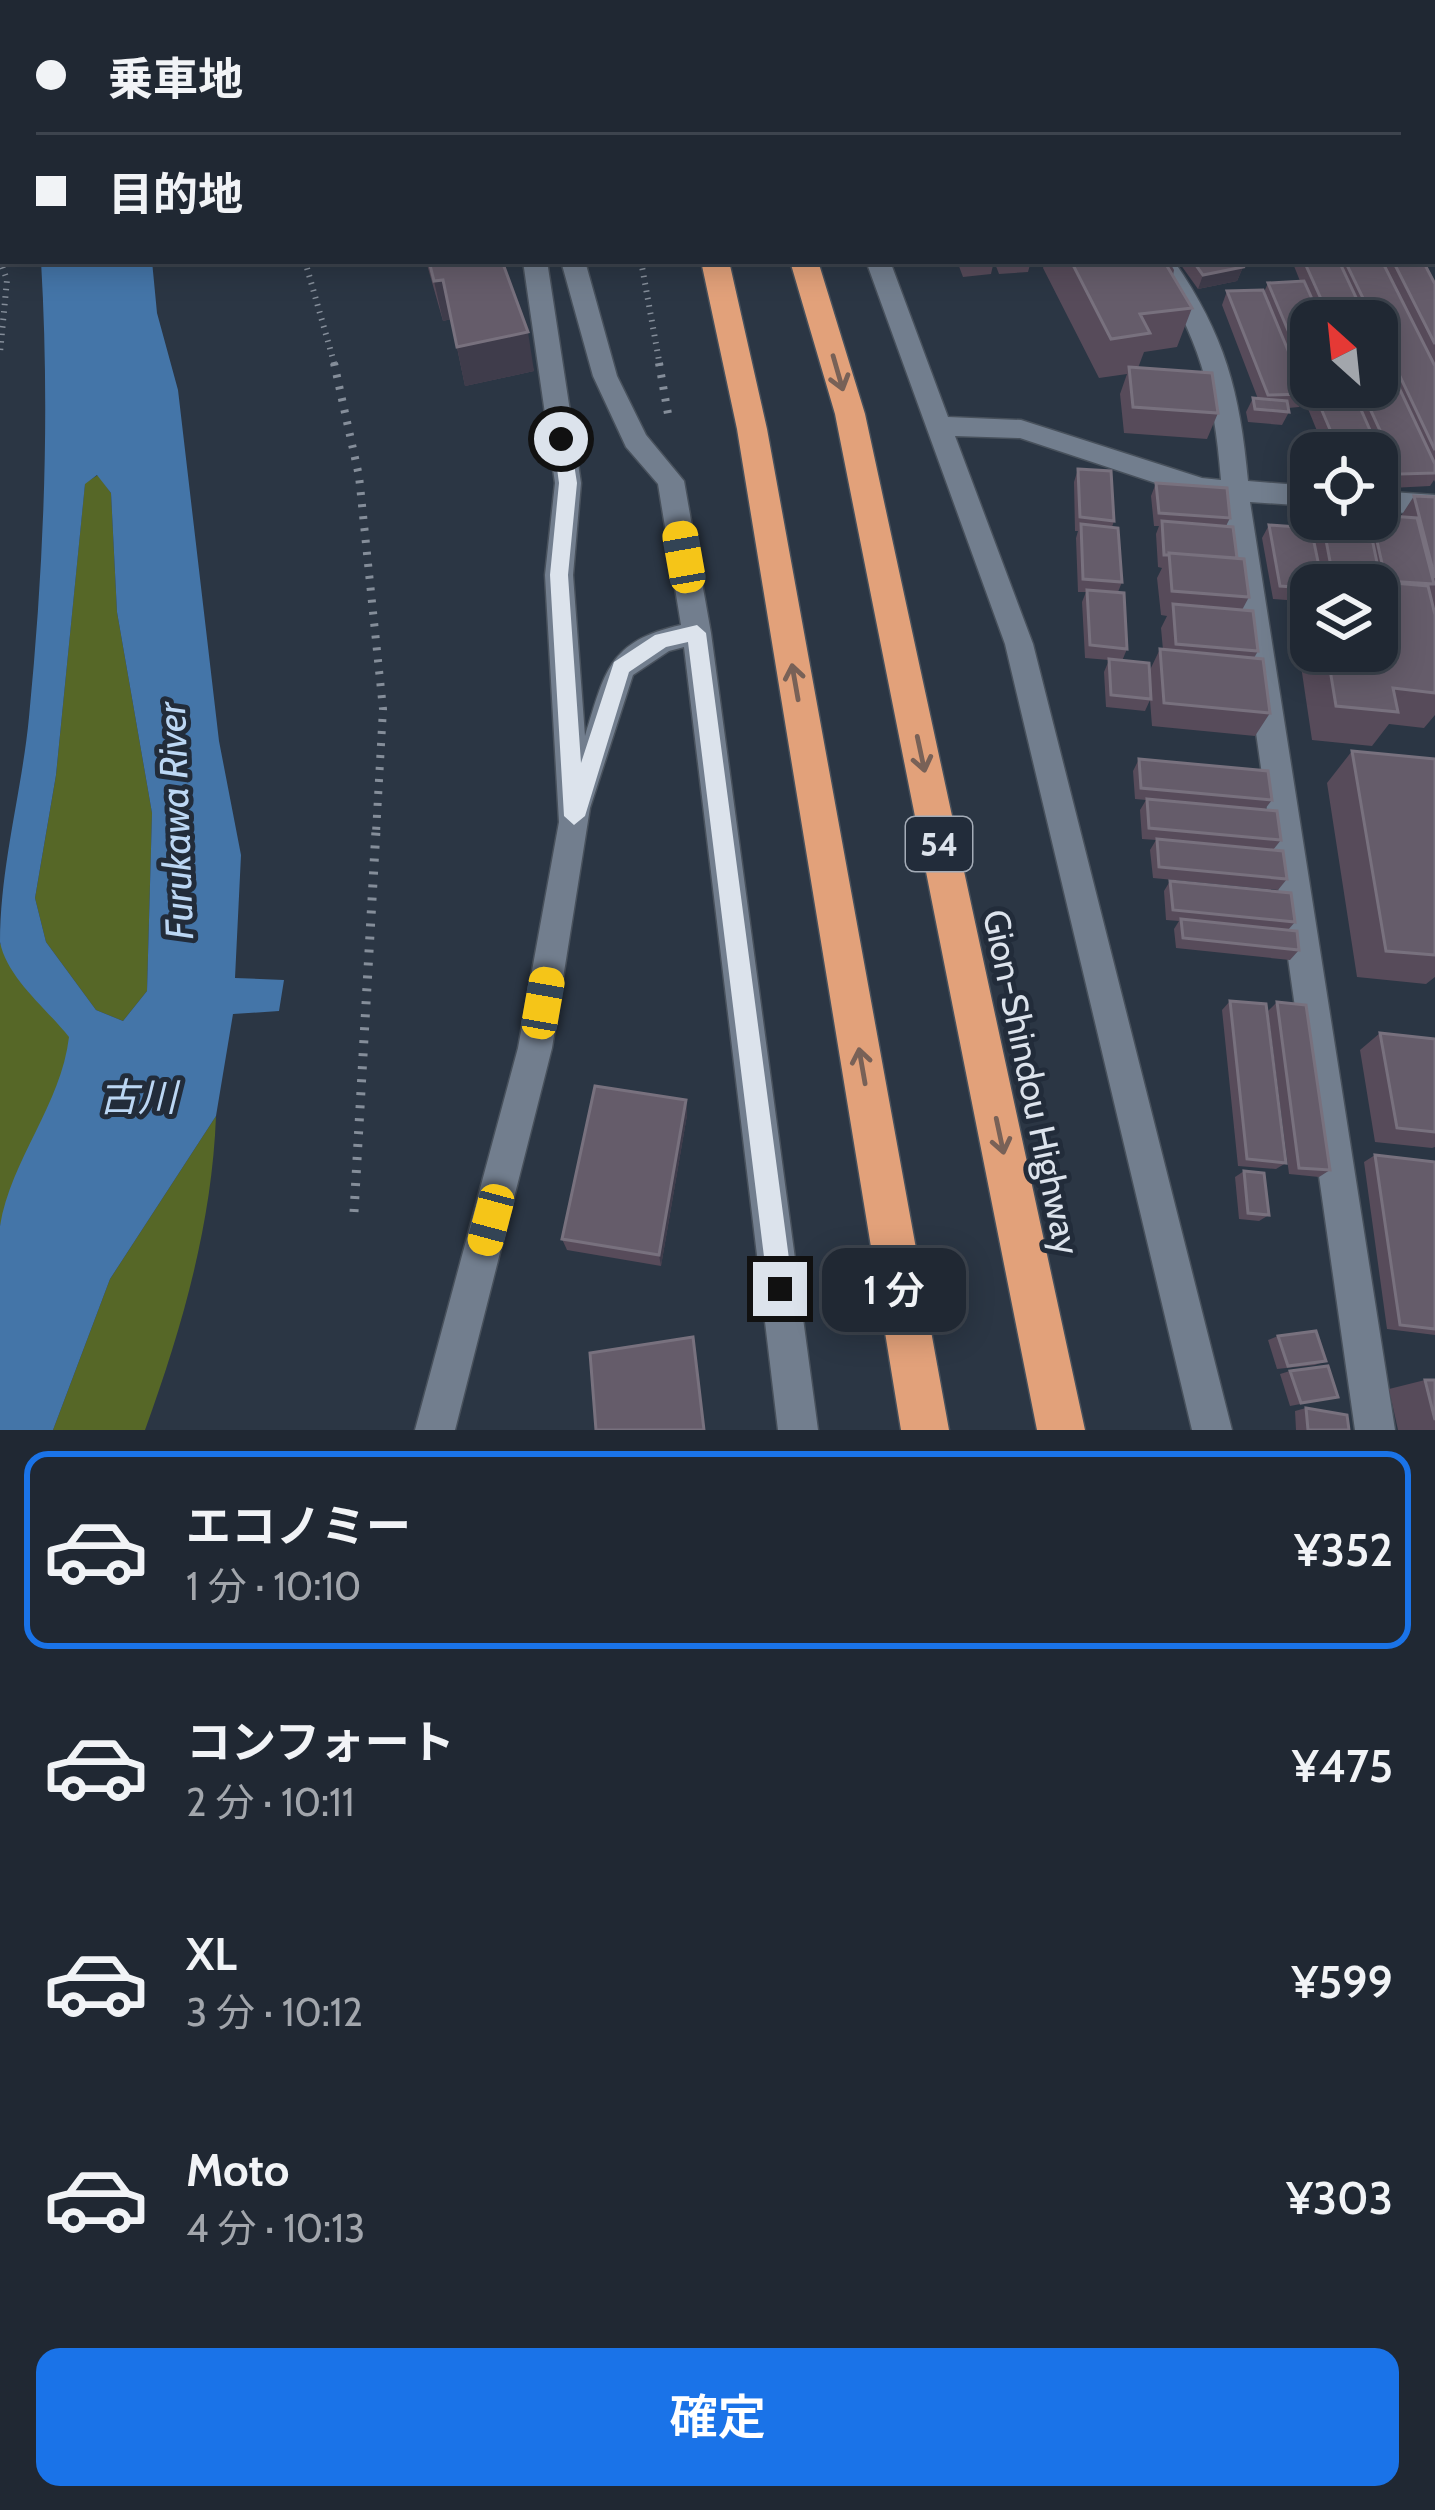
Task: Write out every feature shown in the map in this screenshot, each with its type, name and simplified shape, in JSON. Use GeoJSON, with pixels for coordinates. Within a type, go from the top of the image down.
{"type":"FeatureCollection","features":[{"type":"Feature","properties":{"kind":"highway"},"geometry":{"type":"LineString","coordinates":[[707,264],[729,322]]}},
{"type":"Feature","properties":{"kind":"highway"},"geometry":{"type":"LineString","coordinates":[[716,264],[925,1430]]}},
{"type":"Feature","properties":{"kind":"highway","name":"Gion-Shindou Highway"},"geometry":{"type":"LineString","coordinates":[[805,264],[850,414],[1061,1430]]}},
{"type":"Feature","properties":{"kind":"street"},"geometry":{"type":"LineString","coordinates":[[536,264],[568,483],[559,575],[574,816]]}},
{"type":"Feature","properties":{"kind":"street"},"geometry":{"type":"LineString","coordinates":[[574,264],[605,376],[635,440],[671,481],[697,633],[798,1430]]}},
{"type":"Feature","properties":{"kind":"street"},"geometry":{"type":"LineString","coordinates":[[879,264],[1019,644],[1212,1430]]}},
{"type":"Feature","properties":{"kind":"street"},"geometry":{"type":"LineString","coordinates":[[1164,264],[1195,308],[1226,381],[1235,490],[1375,1430]]}},
{"type":"Feature","properties":{"kind":"street"},"geometry":{"type":"LineString","coordinates":[[940,427],[1022,429],[1202,488],[1290,494]]}},
{"type":"Feature","properties":{"kind":"street"},"geometry":{"type":"LineString","coordinates":[[1398,502],[1435,505]]}},
{"type":"Feature","properties":{"kind":"street"},"geometry":{"type":"LineString","coordinates":[[435,1430],[535,1048],[574,816],[621,668],[661,641],[697,633]]}},
{"type":"Feature","properties":{"kind":"path"},"geometry":{"type":"LineString","coordinates":[[0,353],[7,280],[1,264]]}},
{"type":"Feature","properties":{"kind":"path"},"geometry":{"type":"LineString","coordinates":[[306,264],[323,314],[359,476],[382,709],[354,1212]]}},
{"type":"Feature","properties":{"kind":"path"},"geometry":{"type":"LineString","coordinates":[[642,264],[670,429]]}},
{"type":"Feature","properties":{"kind":"green space"},"geometry":{"type":"Polygon","coordinates":[[[98,475],[111,493],[117,612],[152,813],[147,991],[123,1021],[96,1010],[46,942],[35,898],[56,775],[85,483],[98,475]]]}},
{"type":"Feature","properties":{"kind":"green space"},"geometry":{"type":"Polygon","coordinates":[[[0,943],[17,976],[70,1036],[50,1109],[0,1226],[0,943]]]}},
{"type":"Feature","properties":{"kind":"green space"},"geometry":{"type":"Polygon","coordinates":[[[216,1116],[193,1275],[145,1430],[53,1430],[110,1279],[216,1116]]]}},
{"type":"Feature","properties":{"kind":"water","name":"古川"},"geometry":{"type":"Polygon","coordinates":[[[41,264],[152,264],[157,313],[178,390],[219,741],[241,855],[235,978],[284,980],[279,1011],[233,1014],[216,1116],[110,1279],[53,1430],[0,1430],[0,1226],[14,1178],[56,1086],[69,1037],[19,980],[0,942],[29,717],[45,432],[41,264]],[[97,475],[85,484],[56,775],[35,898],[46,942],[96,1010],[123,1021],[147,991],[152,813],[117,612],[111,493],[97,475]]]}},
{"type":"Feature","properties":{"kind":"building"},"geometry":{"type":"Polygon","coordinates":[[[430,264],[503,264],[528,332],[457,347],[443,280],[434,281],[430,264]]]}},
{"type":"Feature","properties":{"kind":"building"},"geometry":{"type":"Polygon","coordinates":[[[1073,264],[1166,264],[1192,308],[1140,314],[1150,333],[1111,339],[1073,264]]]}},
{"type":"Feature","properties":{"kind":"building"},"geometry":{"type":"Polygon","coordinates":[[[1195,264],[1243,267],[1203,275],[1195,264]]]}},
{"type":"Feature","properties":{"kind":"building"},"geometry":{"type":"Polygon","coordinates":[[[1305,264],[1340,264],[1357,300],[1322,300],[1305,264]]]}},
{"type":"Feature","properties":{"kind":"building"},"geometry":{"type":"Polygon","coordinates":[[[1346,264],[1384,264],[1435,366],[1435,450],[1398,372],[1398,300],[1364,300],[1346,264]]]}},
{"type":"Feature","properties":{"kind":"building"},"geometry":{"type":"Polygon","coordinates":[[[1395,264],[1425,264],[1435,284],[1435,344],[1395,264]]]}},
{"type":"Feature","properties":{"kind":"building"},"geometry":{"type":"Polygon","coordinates":[[[1304,281],[1313,300],[1290,300],[1290,335],[1268,283],[1304,281]]]}},
{"type":"Feature","properties":{"kind":"building"},"geometry":{"type":"Polygon","coordinates":[[[1263,290],[1290,355],[1290,394],[1268,395],[1227,291],[1263,290]]]}},
{"type":"Feature","properties":{"kind":"building"},"geometry":{"type":"Polygon","coordinates":[[[1129,367],[1212,373],[1218,413],[1133,407],[1129,367]]]}},
{"type":"Feature","properties":{"kind":"building"},"geometry":{"type":"Polygon","coordinates":[[[1398,386],[1435,473],[1400,474],[1398,432],[1381,432],[1370,408],[1398,408],[1398,386]]]}},
{"type":"Feature","properties":{"kind":"building"},"geometry":{"type":"Polygon","coordinates":[[[1253,398],[1287,401],[1289,412],[1255,409],[1253,398]]]}},
{"type":"Feature","properties":{"kind":"building"},"geometry":{"type":"Polygon","coordinates":[[[1321,408],[1360,408],[1371,432],[1331,432],[1321,408]]]}},
{"type":"Feature","properties":{"kind":"building"},"geometry":{"type":"Polygon","coordinates":[[[1078,469],[1111,471],[1114,521],[1080,517],[1078,469]]]}},
{"type":"Feature","properties":{"kind":"building"},"geometry":{"type":"Polygon","coordinates":[[[1156,483],[1227,488],[1230,518],[1159,513],[1156,483]]]}},
{"type":"Feature","properties":{"kind":"building"},"geometry":{"type":"Polygon","coordinates":[[[1414,496],[1435,497],[1435,578],[1414,496]]]}},
{"type":"Feature","properties":{"kind":"building"},"geometry":{"type":"Polygon","coordinates":[[[1398,517],[1417,518],[1434,584],[1398,582],[1398,564],[1382,564],[1377,540],[1398,540],[1398,517]]]}},
{"type":"Feature","properties":{"kind":"building"},"geometry":{"type":"Polygon","coordinates":[[[1162,521],[1233,527],[1237,558],[1164,555],[1162,521]]]}},
{"type":"Feature","properties":{"kind":"building"},"geometry":{"type":"Polygon","coordinates":[[[1081,524],[1118,528],[1122,582],[1083,579],[1081,524]]]}},
{"type":"Feature","properties":{"kind":"building"},"geometry":{"type":"Polygon","coordinates":[[[1269,525],[1290,526],[1290,540],[1314,540],[1318,564],[1290,564],[1290,587],[1280,586],[1269,525]]]}},
{"type":"Feature","properties":{"kind":"building"},"geometry":{"type":"Polygon","coordinates":[[[1326,540],[1372,540],[1377,564],[1331,564],[1326,540]]]}},
{"type":"Feature","properties":{"kind":"building"},"geometry":{"type":"Polygon","coordinates":[[[1169,553],[1244,559],[1249,597],[1172,591],[1169,553]]]}},
{"type":"Feature","properties":{"kind":"building"},"geometry":{"type":"Polygon","coordinates":[[[1398,583],[1428,586],[1435,615],[1435,693],[1393,688],[1398,712],[1336,706],[1330,672],[1398,672],[1398,583]]]}},
{"type":"Feature","properties":{"kind":"building"},"geometry":{"type":"Polygon","coordinates":[[[1087,590],[1124,593],[1127,649],[1090,645],[1087,590]]]}},
{"type":"Feature","properties":{"kind":"building"},"geometry":{"type":"Polygon","coordinates":[[[1173,604],[1253,611],[1258,651],[1176,644],[1173,604]]]}},
{"type":"Feature","properties":{"kind":"building"},"geometry":{"type":"Polygon","coordinates":[[[1160,649],[1263,659],[1270,713],[1164,703],[1160,649]]]}},
{"type":"Feature","properties":{"kind":"building"},"geometry":{"type":"Polygon","coordinates":[[[1109,659],[1149,663],[1151,699],[1111,695],[1109,659]]]}},
{"type":"Feature","properties":{"kind":"building"},"geometry":{"type":"Polygon","coordinates":[[[1352,751],[1435,759],[1435,955],[1386,951],[1352,751]]]}},
{"type":"Feature","properties":{"kind":"building"},"geometry":{"type":"Polygon","coordinates":[[[1139,759],[1268,771],[1272,800],[1141,788],[1139,759]]]}},
{"type":"Feature","properties":{"kind":"building"},"geometry":{"type":"Polygon","coordinates":[[[1147,799],[1277,811],[1281,840],[1149,828],[1147,799]]]}},
{"type":"Feature","properties":{"kind":"building"},"geometry":{"type":"Polygon","coordinates":[[[1157,839],[1283,851],[1287,879],[1159,867],[1157,839]]]}},
{"type":"Feature","properties":{"kind":"building"},"geometry":{"type":"Polygon","coordinates":[[[1170,881],[1291,893],[1295,922],[1173,910],[1170,881]]]}},
{"type":"Feature","properties":{"kind":"building"},"geometry":{"type":"Polygon","coordinates":[[[1181,919],[1297,931],[1299,950],[1183,938],[1181,919]]]}},
{"type":"Feature","properties":{"kind":"building"},"geometry":{"type":"Polygon","coordinates":[[[1230,1001],[1266,1004],[1286,1163],[1247,1159],[1230,1001]]]}},
{"type":"Feature","properties":{"kind":"building"},"geometry":{"type":"Polygon","coordinates":[[[1277,1002],[1306,1005],[1330,1170],[1299,1168],[1277,1002]]]}},
{"type":"Feature","properties":{"kind":"building"},"geometry":{"type":"Polygon","coordinates":[[[1380,1033],[1435,1039],[1435,1132],[1397,1128],[1380,1033]]]}},
{"type":"Feature","properties":{"kind":"building"},"geometry":{"type":"Polygon","coordinates":[[[595,1086],[686,1100],[659,1255],[562,1239],[595,1086]]]}},
{"type":"Feature","properties":{"kind":"building"},"geometry":{"type":"Polygon","coordinates":[[[1375,1155],[1435,1162],[1435,1329],[1400,1325],[1375,1155]]]}},
{"type":"Feature","properties":{"kind":"building"},"geometry":{"type":"Polygon","coordinates":[[[1244,1171],[1264,1173],[1269,1215],[1248,1213],[1244,1171]]]}},
{"type":"Feature","properties":{"kind":"building"},"geometry":{"type":"Polygon","coordinates":[[[1316,1331],[1326,1361],[1288,1366],[1278,1336],[1316,1331]]]}},
{"type":"Feature","properties":{"kind":"building"},"geometry":{"type":"Polygon","coordinates":[[[693,1337],[704,1430],[596,1430],[590,1353],[693,1337]]]}},
{"type":"Feature","properties":{"kind":"building"},"geometry":{"type":"Polygon","coordinates":[[[1328,1366],[1338,1397],[1301,1403],[1290,1371],[1328,1366]]]}},
{"type":"Feature","properties":{"kind":"building"},"geometry":{"type":"Polygon","coordinates":[[[1425,1380],[1435,1380],[1435,1420],[1425,1380]]]}},
{"type":"Feature","properties":{"kind":"building"},"geometry":{"type":"Polygon","coordinates":[[[1306,1408],[1347,1415],[1349,1430],[1308,1430],[1306,1408]]]}},
{"type":"Feature","properties":{"kind":"route"},"geometry":{"type":"LineString","coordinates":[[561,439],[568,483],[559,575],[574,816],[621,668],[661,641],[697,633],[780,1289]]}},
{"type":"Feature","properties":{"kind":"water label","name":"Furukawa River"},"geometry":{"type":"Point","coordinates":[175,821]}}]}
